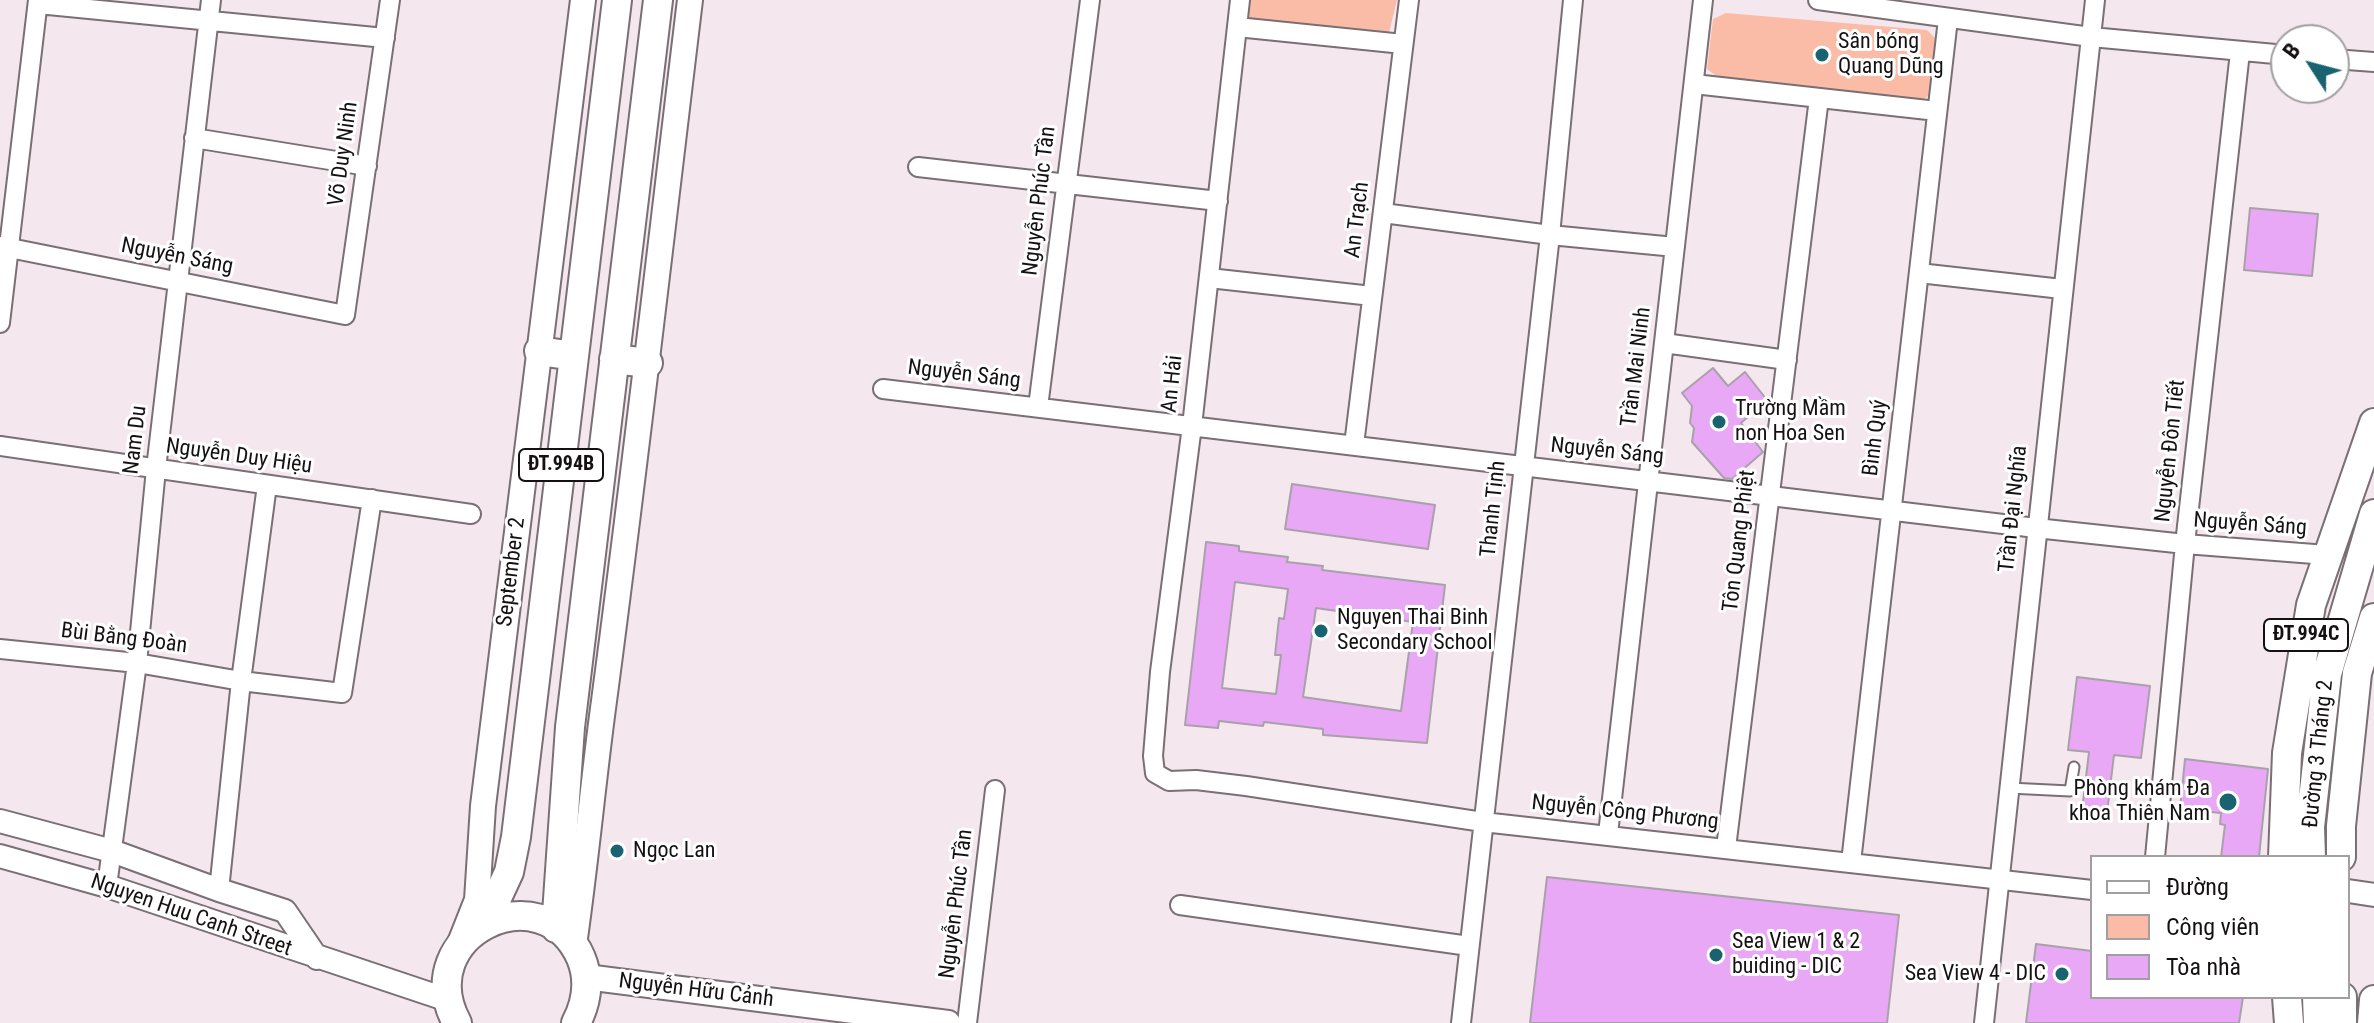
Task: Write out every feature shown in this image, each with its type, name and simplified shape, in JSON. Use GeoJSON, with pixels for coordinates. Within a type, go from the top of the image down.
{"type":"FeatureCollection","features":[{"type":"Feature","properties":{"kind":"main road","name":"September 2"},"geometry":{"type":"LineString","coordinates":[[457,950],[477,900],[483,806],[583,0]]}},
{"type":"Feature","properties":{"kind":"main road","name":"September 2"},"geometry":{"type":"LineString","coordinates":[[485,924],[509,872],[516,837],[617,0]]}},
{"type":"Feature","properties":{"kind":"main road","name":"ĐT.994B"},"geometry":{"type":"LineString","coordinates":[[586,977],[582,961],[565,936],[570,727],[658,0]]}},
{"type":"Feature","properties":{"kind":"main road","name":"ĐT.994B"},"geometry":{"type":"LineString","coordinates":[[565,936],[586,863],[690,0]]}},
{"type":"Feature","properties":{"kind":"main road"},"geometry":{"type":"LineString","coordinates":[[539,351],[574,356]]}},
{"type":"Feature","properties":{"kind":"main road"},"geometry":{"type":"LineString","coordinates":[[614,359],[648,363]]}},
{"type":"Feature","properties":{"kind":"main road","name":"Đường 3 Tháng 2"},"geometry":{"type":"LineString","coordinates":[[2283,855],[2287,753],[2311,605],[2374,423]]}},
{"type":"Feature","properties":{"kind":"main road","name":"Đường 3 Tháng 2"},"geometry":{"type":"LineString","coordinates":[[2311,855],[2310,827],[2327,674],[2374,514]]}},
{"type":"Feature","properties":{"kind":"main road","name":"Đường 3 Tháng 2"},"geometry":{"type":"LineString","coordinates":[[2341,855],[2341,826],[2362,735],[2357,673],[2374,618]]}},
{"type":"Feature","properties":{"kind":"main road"},"geometry":{"type":"LineString","coordinates":[[485,924],[506,917],[523,916],[539,919],[565,936]]}},
{"type":"Feature","properties":{"kind":"main road","name":"ĐT.994B"},"geometry":{"type":"LineString","coordinates":[[455,1017],[448,972],[466,938],[485,924]]}},
{"type":"Feature","properties":{"kind":"main road"},"geometry":{"type":"LineString","coordinates":[[582,1022],[586,977]]}},
{"type":"Feature","properties":{"kind":"main road","name":"Nguyễn Hữu Cảnh"},"geometry":{"type":"LineString","coordinates":[[586,977],[948,1023]]}},
{"type":"Feature","properties":{"kind":"main road"},"geometry":{"type":"LineString","coordinates":[[2287,999],[2289,1023]]}},
{"type":"Feature","properties":{"kind":"main road"},"geometry":{"type":"LineString","coordinates":[[2317,999],[2318,1023]]}},
{"type":"Feature","properties":{"kind":"main road"},"geometry":{"type":"LineString","coordinates":[[2342,999],[2342,1023]]}},
{"type":"Feature","properties":{"kind":"main road"},"geometry":{"type":"LineString","coordinates":[[2372,1023],[2374,1000]]}},
{"type":"Feature","properties":{"kind":"street","name":"Nam Du"},"geometry":{"type":"LineString","coordinates":[[107,886],[137,663],[156,469],[211,0]]}},
{"type":"Feature","properties":{"kind":"street","name":"Võ Duy Ninh"},"geometry":{"type":"LineString","coordinates":[[345,315],[390,0]]}},
{"type":"Feature","properties":{"kind":"street","name":"Nguyễn Phúc Tần"},"geometry":{"type":"LineString","coordinates":[[1038,407],[1090,0]]}},
{"type":"Feature","properties":{"kind":"street","name":"An Hải"},"geometry":{"type":"LineString","coordinates":[[1155,773],[1153,756],[1160,672],[1192,426],[1240,0]]}},
{"type":"Feature","properties":{"kind":"street","name":"An Trạch"},"geometry":{"type":"LineString","coordinates":[[1354,445],[1409,0]]}},
{"type":"Feature","properties":{"kind":"street","name":"Thanh Tịnh"},"geometry":{"type":"LineString","coordinates":[[1461,1023],[1550,235],[1573,0]]}},
{"type":"Feature","properties":{"kind":"street","name":"Trần Mai Ninh"},"geometry":{"type":"LineString","coordinates":[[1608,834],[1703,0]]}},
{"type":"Feature","properties":{"kind":"street","name":"Trần Đại Nghĩa"},"geometry":{"type":"LineString","coordinates":[[1984,1023],[2095,0]]}},
{"type":"Feature","properties":{"kind":"street"},"geometry":{"type":"LineString","coordinates":[[1828,1],[2091,37],[2270,54]]}},
{"type":"Feature","properties":{"kind":"street"},"geometry":{"type":"LineString","coordinates":[[0,323],[4,247],[38,2],[385,38]]}},
{"type":"Feature","properties":{"kind":"street","name":"Bình Quý"},"geometry":{"type":"LineString","coordinates":[[1851,862],[1948,19]]}},
{"type":"Feature","properties":{"kind":"street"},"geometry":{"type":"LineString","coordinates":[[1237,27],[1403,44]]}},
{"type":"Feature","properties":{"kind":"street","name":"Nguyễn Đôn Tiết"},"geometry":{"type":"LineString","coordinates":[[2155,855],[2185,544],[2240,52]]}},
{"type":"Feature","properties":{"kind":"street"},"geometry":{"type":"LineString","coordinates":[[2350,60],[2374,62]]}},
{"type":"Feature","properties":{"kind":"street"},"geometry":{"type":"LineString","coordinates":[[1694,84],[1937,111]]}},
{"type":"Feature","properties":{"kind":"street","name":"Tôn Quang Phiệt"},"geometry":{"type":"LineString","coordinates":[[1726,848],[1819,98]]}},
{"type":"Feature","properties":{"kind":"street"},"geometry":{"type":"LineString","coordinates":[[194,138],[367,166]]}},
{"type":"Feature","properties":{"kind":"street"},"geometry":{"type":"LineString","coordinates":[[918,167],[1218,201]]}},
{"type":"Feature","properties":{"kind":"street"},"geometry":{"type":"LineString","coordinates":[[1383,213],[1550,235],[1675,247]]}},
{"type":"Feature","properties":{"kind":"street","name":"Nguyễn Sáng"},"geometry":{"type":"LineString","coordinates":[[4,247],[345,315]]}},
{"type":"Feature","properties":{"kind":"street"},"geometry":{"type":"LineString","coordinates":[[1919,273],[2062,289]]}},
{"type":"Feature","properties":{"kind":"street"},"geometry":{"type":"LineString","coordinates":[[1209,278],[1372,296]]}},
{"type":"Feature","properties":{"kind":"street"},"geometry":{"type":"LineString","coordinates":[[1664,343],[1787,360]]}},
{"type":"Feature","properties":{"kind":"street","name":"Nguyễn Sáng"},"geometry":{"type":"LineString","coordinates":[[883,389],[2036,528],[2327,555]]}},
{"type":"Feature","properties":{"kind":"street","name":"Nguyễn Duy Hiệu"},"geometry":{"type":"LineString","coordinates":[[0,446],[471,514]]}},
{"type":"Feature","properties":{"kind":"street"},"geometry":{"type":"LineString","coordinates":[[219,890],[241,681],[267,485]]}},
{"type":"Feature","properties":{"kind":"street","name":"Bùi Bằng Đoàn"},"geometry":{"type":"LineString","coordinates":[[0,649],[137,663],[241,681],[342,693],[372,499]]}},
{"type":"Feature","properties":{"kind":"street","name":"Nguyễn Công Phương"},"geometry":{"type":"LineString","coordinates":[[1155,773],[1169,781],[1196,780],[1246,786],[1483,822],[2090,890]]}},
{"type":"Feature","properties":{"kind":"street","name":"Nguyễn Phúc Tần"},"geometry":{"type":"LineString","coordinates":[[967,1023],[995,790]]}},
{"type":"Feature","properties":{"kind":"street","name":"Nguyen Huu Canh Street"},"geometry":{"type":"LineString","coordinates":[[0,821],[112,851],[285,911],[317,958]]}},
{"type":"Feature","properties":{"kind":"street","name":"Nguyen Huu Canh Street"},"geometry":{"type":"LineString","coordinates":[[0,856],[107,886],[317,958]]}},
{"type":"Feature","properties":{"kind":"street"},"geometry":{"type":"LineString","coordinates":[[2350,891],[2374,895]]}},
{"type":"Feature","properties":{"kind":"street"},"geometry":{"type":"LineString","coordinates":[[1180,905],[1469,946]]}},
{"type":"Feature","properties":{"kind":"street"},"geometry":{"type":"LineString","coordinates":[[317,958],[455,1017]]}},
{"type":"Feature","properties":{"kind":"street"},"geometry":{"type":"LineString","coordinates":[[2342,1023],[2374,1010]]}},
{"type":"Feature","properties":{"kind":"lane"},"geometry":{"type":"LineString","coordinates":[[2009,788],[2070,791],[2074,767]]}},
{"type":"Feature","properties":{"kind":"green space"},"geometry":{"type":"Polygon","coordinates":[[[1249,0],[1397,0],[1389,33],[1248,20],[1249,0]]]}},
{"type":"Feature","properties":{"kind":"green space"},"geometry":{"type":"Polygon","coordinates":[[[1726,13],[1927,30],[1939,42],[1933,93],[1919,102],[1719,78],[1707,69],[1713,19],[1726,13]]]}},
{"type":"Feature","properties":{"kind":"building"},"geometry":{"type":"Polygon","coordinates":[[[2250,208],[2318,214],[2312,276],[2244,270],[2250,208]]]}},
{"type":"Feature","properties":{"kind":"building"},"geometry":{"type":"Polygon","coordinates":[[[1713,368],[1728,386],[1745,372],[1767,400],[1741,423],[1763,452],[1732,479],[1724,478],[1692,442],[1692,406],[1682,393],[1713,368]]]}},
{"type":"Feature","properties":{"kind":"building"},"geometry":{"type":"Polygon","coordinates":[[[1292,484],[1435,505],[1428,549],[1285,529],[1292,484]]]}},
{"type":"Feature","properties":{"kind":"building"},"geometry":{"type":"Polygon","coordinates":[[[1206,542],[1239,546],[1239,551],[1288,557],[1287,562],[1323,566],[1322,570],[1445,585],[1427,743],[1323,735],[1323,729],[1264,722],[1263,726],[1219,721],[1218,728],[1185,725],[1206,542]],[[1235,582],[1222,688],[1276,694],[1281,655],[1275,655],[1279,618],[1284,619],[1288,589],[1235,582]],[[1316,608],[1303,697],[1401,711],[1413,622],[1316,608]]]}},
{"type":"Feature","properties":{"kind":"building"},"geometry":{"type":"Polygon","coordinates":[[[2077,677],[2150,686],[2141,758],[2114,755],[2107,813],[2082,810],[2089,752],[2068,750],[2077,677]]]}},
{"type":"Feature","properties":{"kind":"building"},"geometry":{"type":"Polygon","coordinates":[[[2185,759],[2268,769],[2259,855],[2221,855],[2225,825],[2220,824],[2221,813],[2180,809],[2185,759]]]}},
{"type":"Feature","properties":{"kind":"building","name":"Sea View 1 & 2 buiding - DIC"},"geometry":{"type":"Polygon","coordinates":[[[1547,877],[1899,915],[1887,1023],[1530,1023],[1547,877]]]}},
{"type":"Feature","properties":{"kind":"building","name":"Sea View 4 - DIC"},"geometry":{"type":"Polygon","coordinates":[[[2036,944],[2090,951],[2090,999],[2243,999],[2239,1023],[2026,1023],[2036,944]]]}},
{"type":"Feature","properties":{"kind":"place","name":"Sân bóng Quang Dũng"},"geometry":{"type":"Point","coordinates":[1822,55]}},
{"type":"Feature","properties":{"kind":"place","name":"Trường Mầm non Hoa Sen"},"geometry":{"type":"Point","coordinates":[1719,422]}},
{"type":"Feature","properties":{"kind":"place","name":"Nguyen Thai Binh Secondary School"},"geometry":{"type":"Point","coordinates":[1321,631]}},
{"type":"Feature","properties":{"kind":"place","name":"Phòng khám Đa khoa Thiên Nam"},"geometry":{"type":"Point","coordinates":[2228,802]}},
{"type":"Feature","properties":{"kind":"place","name":"Ngọc Lan"},"geometry":{"type":"Point","coordinates":[617,851]}},
{"type":"Feature","properties":{"kind":"place","name":"Sea View 1 & 2 buiding - DIC"},"geometry":{"type":"Point","coordinates":[1716,955]}},
{"type":"Feature","properties":{"kind":"place","name":"Sea View 4 - DIC"},"geometry":{"type":"Point","coordinates":[2062,974]}}]}
